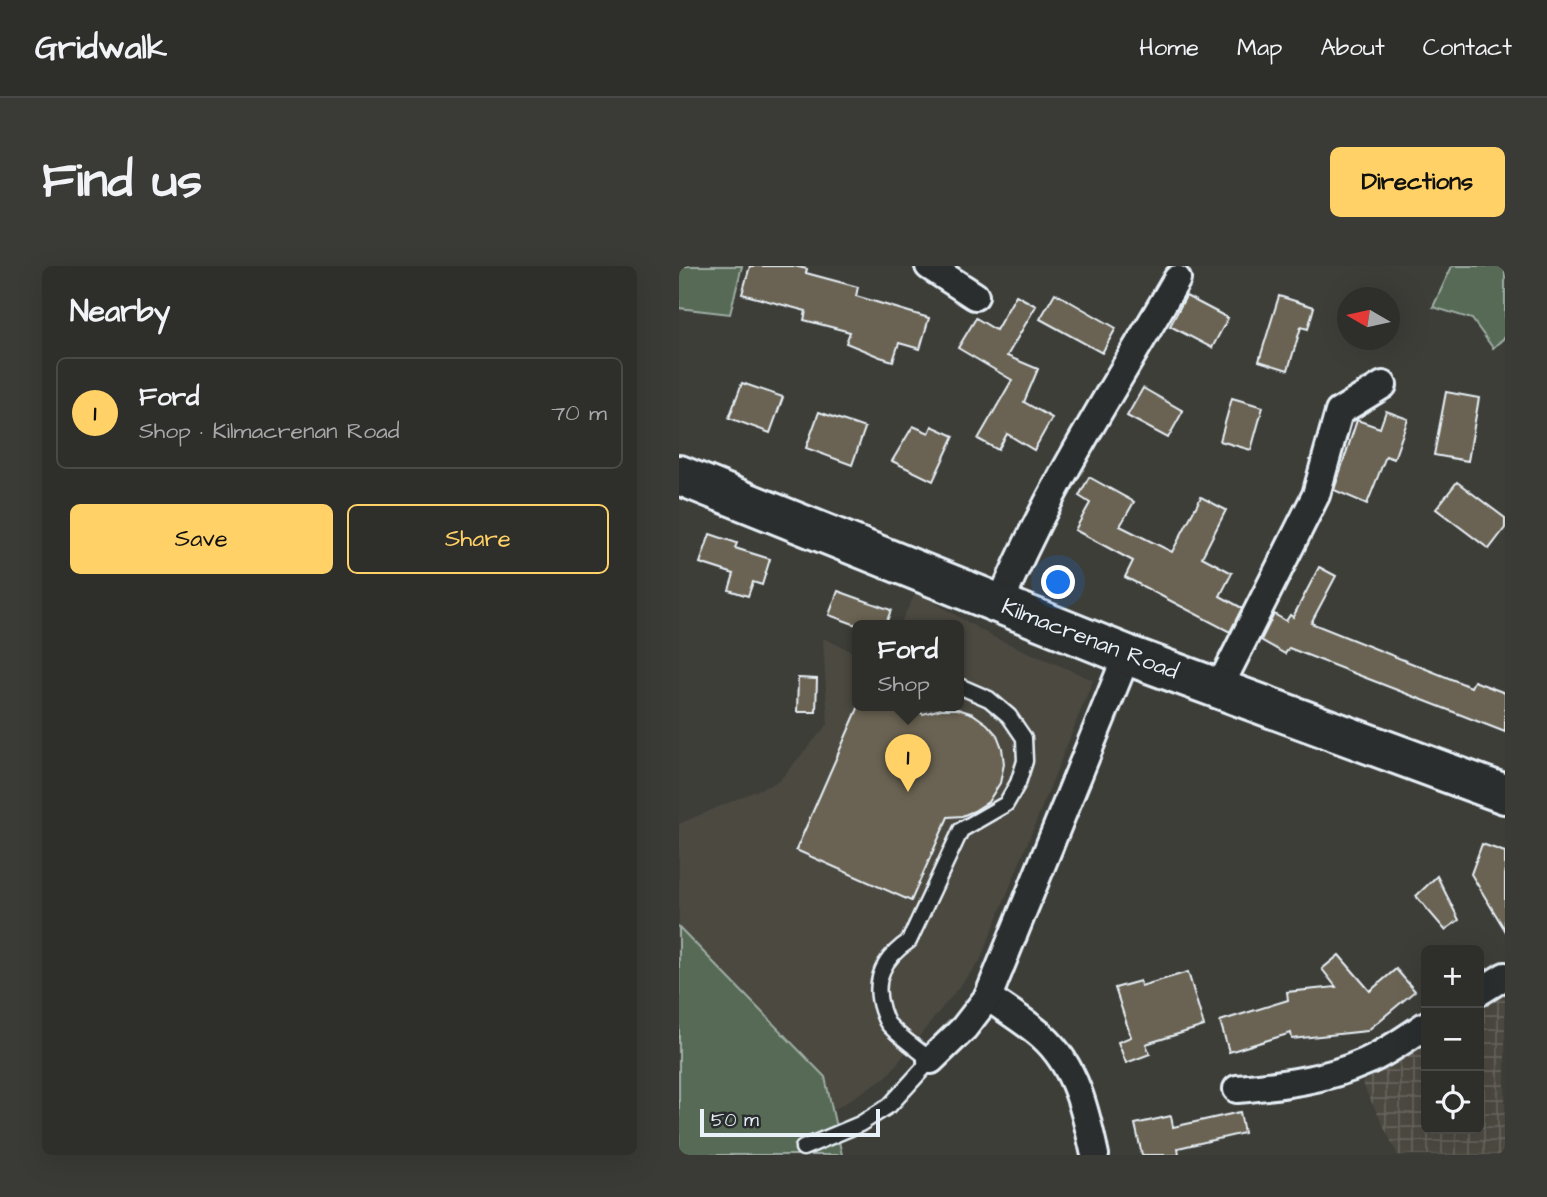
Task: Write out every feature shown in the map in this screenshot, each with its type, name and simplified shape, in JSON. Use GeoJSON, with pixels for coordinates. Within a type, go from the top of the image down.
{"type":"FeatureCollection","features":[{"type":"Feature","properties":{"kind":"main road","name":"Kilmacrenan Road"},"geometry":{"type":"LineString","coordinates":[[679,475],[1127,655],[1505,794]]}},
{"type":"Feature","properties":{"kind":"street"},"geometry":{"type":"LineString","coordinates":[[929,266],[975,296]]}},
{"type":"Feature","properties":{"kind":"street"},"geometry":{"type":"LineString","coordinates":[[1000,604],[1017,562],[1177,278]]}},
{"type":"Feature","properties":{"kind":"street"},"geometry":{"type":"LineString","coordinates":[[1219,688],[1316,495],[1339,412],[1383,385]]}},
{"type":"Feature","properties":{"kind":"street"},"geometry":{"type":"LineString","coordinates":[[931,1060],[964,1028],[988,997],[1127,655]]}},
{"type":"Feature","properties":{"kind":"street"},"geometry":{"type":"LineString","coordinates":[[1484,989],[1505,976]]}},
{"type":"Feature","properties":{"kind":"street"},"geometry":{"type":"LineString","coordinates":[[988,997],[1043,1037],[1062,1059],[1076,1085],[1095,1155]]}},
{"type":"Feature","properties":{"kind":"street"},"geometry":{"type":"LineString","coordinates":[[1237,1089],[1287,1084],[1334,1075],[1368,1061],[1421,1029]]}},
{"type":"Feature","properties":{"kind":"lane"},"geometry":{"type":"LineString","coordinates":[[803,1148],[860,1124],[890,1105],[931,1060],[887,1023],[879,1001],[877,985],[883,965],[896,950],[909,941],[961,830],[1006,804],[1018,783],[1025,761],[1024,738],[1009,716],[989,699],[964,688]]}},
{"type":"Feature","properties":{"kind":"shaded area"},"geometry":{"type":"Polygon","coordinates":[[[916,592],[964,620],[902,620],[916,592]]]}},
{"type":"Feature","properties":{"kind":"shaded area"},"geometry":{"type":"Polygon","coordinates":[[[964,620],[993,637],[1093,680],[980,961],[887,1076],[832,1111],[825,1077],[679,927],[679,824],[779,781],[828,724],[823,638],[852,652],[852,711],[964,711],[964,620]]]}},
{"type":"Feature","properties":{"kind":"shaded area"},"geometry":{"type":"Polygon","coordinates":[[[1505,992],[1505,1155],[1398,1155],[1362,1083],[1421,1045],[1421,1134],[1484,1134],[1484,1005],[1505,992]]]}},
{"type":"Feature","properties":{"kind":"green space"},"geometry":{"type":"Polygon","coordinates":[[[679,266],[742,266],[730,314],[679,308],[679,266]]]}},
{"type":"Feature","properties":{"kind":"green space"},"geometry":{"type":"Polygon","coordinates":[[[1452,266],[1505,266],[1505,337],[1493,348],[1472,319],[1433,307],[1452,266]]]}},
{"type":"Feature","properties":{"kind":"green space"},"geometry":{"type":"Polygon","coordinates":[[[679,927],[825,1077],[842,1155],[679,1155],[679,927]]]}},
{"type":"Feature","properties":{"kind":"building"},"geometry":{"type":"Polygon","coordinates":[[[750,266],[794,266],[807,269],[806,273],[858,287],[856,296],[929,318],[920,349],[899,343],[893,361],[880,357],[846,343],[850,332],[804,320],[806,311],[742,294],[750,266]]]}},
{"type":"Feature","properties":{"kind":"building"},"geometry":{"type":"Polygon","coordinates":[[[1055,293],[1116,328],[1102,353],[1040,319],[1055,293]]]}},
{"type":"Feature","properties":{"kind":"building"},"geometry":{"type":"Polygon","coordinates":[[[1016,295],[1036,306],[1007,356],[1038,369],[1024,402],[1052,418],[1034,450],[1007,434],[998,450],[978,439],[1012,380],[958,348],[976,318],[996,330],[1016,295]]]}},
{"type":"Feature","properties":{"kind":"building"},"geometry":{"type":"Polygon","coordinates":[[[1186,296],[1228,318],[1212,348],[1170,326],[1186,296]]]}},
{"type":"Feature","properties":{"kind":"building"},"geometry":{"type":"Polygon","coordinates":[[[1279,296],[1314,307],[1308,329],[1301,327],[1288,370],[1259,361],[1279,296]]]}},
{"type":"Feature","properties":{"kind":"building"},"geometry":{"type":"Polygon","coordinates":[[[742,383],[783,397],[770,433],[729,418],[742,383]]]}},
{"type":"Feature","properties":{"kind":"building"},"geometry":{"type":"Polygon","coordinates":[[[1143,388],[1183,411],[1168,438],[1127,416],[1143,388]]]}},
{"type":"Feature","properties":{"kind":"building"},"geometry":{"type":"Polygon","coordinates":[[[1446,392],[1479,398],[1468,461],[1434,455],[1446,392]]]}},
{"type":"Feature","properties":{"kind":"building"},"geometry":{"type":"Polygon","coordinates":[[[1232,398],[1263,407],[1251,450],[1220,441],[1232,398]]]}},
{"type":"Feature","properties":{"kind":"building"},"geometry":{"type":"Polygon","coordinates":[[[1386,411],[1408,419],[1394,459],[1386,456],[1367,504],[1334,490],[1357,420],[1380,428],[1386,411]]]}},
{"type":"Feature","properties":{"kind":"building"},"geometry":{"type":"Polygon","coordinates":[[[819,412],[865,428],[852,465],[806,448],[819,412]]]}},
{"type":"Feature","properties":{"kind":"building"},"geometry":{"type":"Polygon","coordinates":[[[913,426],[929,433],[932,426],[954,436],[933,481],[892,461],[913,426]]]}},
{"type":"Feature","properties":{"kind":"building"},"geometry":{"type":"Polygon","coordinates":[[[1089,477],[1134,502],[1120,526],[1172,552],[1201,497],[1226,510],[1202,557],[1232,573],[1220,596],[1242,608],[1230,632],[1125,577],[1133,561],[1075,530],[1090,503],[1079,496],[1089,477]]]}},
{"type":"Feature","properties":{"kind":"building"},"geometry":{"type":"Polygon","coordinates":[[[1457,482],[1505,518],[1505,528],[1489,549],[1436,509],[1457,482]]]}},
{"type":"Feature","properties":{"kind":"building"},"geometry":{"type":"Polygon","coordinates":[[[710,534],[737,543],[735,548],[770,559],[762,585],[753,582],[748,596],[729,590],[734,574],[700,563],[710,534]]]}},
{"type":"Feature","properties":{"kind":"building"},"geometry":{"type":"Polygon","coordinates":[[[1319,567],[1336,576],[1311,623],[1471,687],[1474,681],[1505,693],[1505,732],[1289,648],[1285,654],[1261,640],[1274,614],[1286,621],[1290,615],[1293,617],[1319,567]]]}},
{"type":"Feature","properties":{"kind":"building"},"geometry":{"type":"Polygon","coordinates":[[[838,591],[891,610],[887,620],[852,620],[852,623],[829,615],[838,591]]]}},
{"type":"Feature","properties":{"kind":"building"},"geometry":{"type":"Polygon","coordinates":[[[798,678],[817,679],[816,712],[797,712],[798,678]]]}},
{"type":"Feature","properties":{"kind":"building"},"geometry":{"type":"Polygon","coordinates":[[[857,711],[916,711],[923,714],[934,711],[964,711],[987,724],[997,735],[1004,764],[1000,783],[988,802],[962,816],[948,817],[911,901],[796,850],[857,711]]]}},
{"type":"Feature","properties":{"kind":"building"},"geometry":{"type":"Polygon","coordinates":[[[1482,844],[1505,852],[1505,930],[1471,874],[1482,844]]]}},
{"type":"Feature","properties":{"kind":"building"},"geometry":{"type":"Polygon","coordinates":[[[1437,876],[1459,920],[1445,930],[1416,896],[1437,876]]]}},
{"type":"Feature","properties":{"kind":"building"},"geometry":{"type":"Polygon","coordinates":[[[1339,955],[1370,991],[1396,969],[1415,991],[1367,1031],[1292,1039],[1291,1033],[1229,1052],[1220,1021],[1288,1000],[1287,992],[1336,987],[1322,969],[1339,955]]]}},
{"type":"Feature","properties":{"kind":"building"},"geometry":{"type":"Polygon","coordinates":[[[1188,972],[1204,1026],[1146,1044],[1150,1054],[1126,1063],[1118,1042],[1131,1037],[1115,988],[1140,981],[1141,986],[1188,972]]]}},
{"type":"Feature","properties":{"kind":"building"},"geometry":{"type":"Polygon","coordinates":[[[1240,1112],[1244,1133],[1178,1148],[1179,1155],[1142,1155],[1135,1124],[1171,1116],[1173,1127],[1240,1112]]]}},
{"type":"Feature","properties":{"kind":"place","name":"Ford"},"geometry":{"type":"Point","coordinates":[908,792]}}]}
